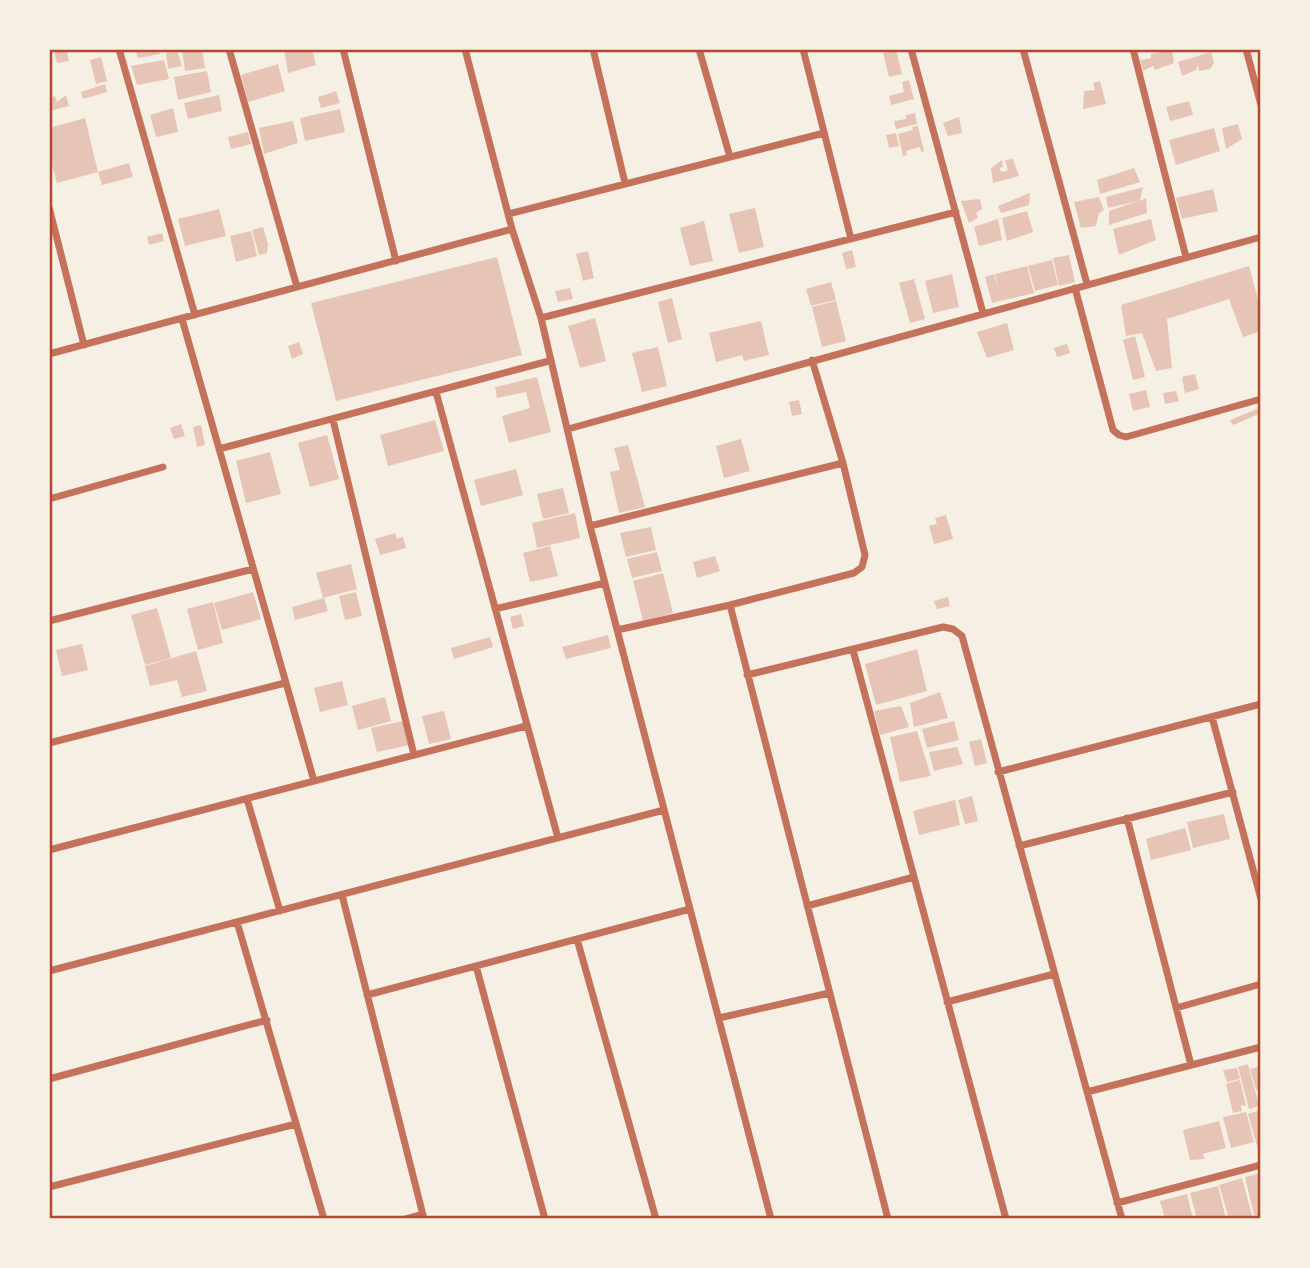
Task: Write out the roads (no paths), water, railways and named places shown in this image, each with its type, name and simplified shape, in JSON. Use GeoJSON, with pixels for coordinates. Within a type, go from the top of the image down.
{"type":"FeatureCollection","features":[{"type":"Feature","properties":{"kind":"street"},"geometry":{"type":"LineString","coordinates":[[119,49],[195,315]]}},
{"type":"Feature","properties":{"kind":"street"},"geometry":{"type":"LineString","coordinates":[[229,49],[297,287]]}},
{"type":"Feature","properties":{"kind":"street"},"geometry":{"type":"LineString","coordinates":[[343,49],[396,261]]}},
{"type":"Feature","properties":{"kind":"street"},"geometry":{"type":"LineString","coordinates":[[465,49],[512,229],[541,318],[590,526],[771,1219]]}},
{"type":"Feature","properties":{"kind":"street"},"geometry":{"type":"LineString","coordinates":[[593,49],[625,183]]}},
{"type":"Feature","properties":{"kind":"street"},"geometry":{"type":"LineString","coordinates":[[699,49],[730,157]]}},
{"type":"Feature","properties":{"kind":"street"},"geometry":{"type":"LineString","coordinates":[[803,49],[851,239]]}},
{"type":"Feature","properties":{"kind":"street"},"geometry":{"type":"LineString","coordinates":[[911,49],[983,313]]}},
{"type":"Feature","properties":{"kind":"street"},"geometry":{"type":"LineString","coordinates":[[1023,49],[1087,284]]}},
{"type":"Feature","properties":{"kind":"street"},"geometry":{"type":"LineString","coordinates":[[1133,49],[1185,257]]}},
{"type":"Feature","properties":{"kind":"street"},"geometry":{"type":"LineString","coordinates":[[1246,49],[1261,105]]}},
{"type":"Feature","properties":{"kind":"street"},"geometry":{"type":"LineString","coordinates":[[1251,70],[1261,67]]}},
{"type":"Feature","properties":{"kind":"street"},"geometry":{"type":"LineString","coordinates":[[508,214],[824,133]]}},
{"type":"Feature","properties":{"kind":"street"},"geometry":{"type":"LineString","coordinates":[[49,207],[84,345]]}},
{"type":"Feature","properties":{"kind":"street"},"geometry":{"type":"LineString","coordinates":[[541,318],[956,212]]}},
{"type":"Feature","properties":{"kind":"street"},"geometry":{"type":"LineString","coordinates":[[49,354],[512,229]]}},
{"type":"Feature","properties":{"kind":"street"},"geometry":{"type":"LineString","coordinates":[[568,429],[1261,237]]}},
{"type":"Feature","properties":{"kind":"street"},"geometry":{"type":"LineString","coordinates":[[1075,288],[1113,430],[1118,435],[1126,437],[1261,399]]}},
{"type":"Feature","properties":{"kind":"street"},"geometry":{"type":"LineString","coordinates":[[182,318],[314,781]]}},
{"type":"Feature","properties":{"kind":"street"},"geometry":{"type":"LineString","coordinates":[[617,630],[730,605],[854,573],[862,568],[865,555],[843,463],[812,360]]}},
{"type":"Feature","properties":{"kind":"street"},"geometry":{"type":"LineString","coordinates":[[219,449],[550,361]]}},
{"type":"Feature","properties":{"kind":"street"},"geometry":{"type":"LineString","coordinates":[[436,392],[558,838]]}},
{"type":"Feature","properties":{"kind":"street"},"geometry":{"type":"LineString","coordinates":[[333,420],[414,755]]}},
{"type":"Feature","properties":{"kind":"street"},"geometry":{"type":"LineString","coordinates":[[590,526],[843,463]]}},
{"type":"Feature","properties":{"kind":"street"},"geometry":{"type":"LineString","coordinates":[[49,499],[163,467]]}},
{"type":"Feature","properties":{"kind":"street"},"geometry":{"type":"LineString","coordinates":[[49,621],[253,569]]}},
{"type":"Feature","properties":{"kind":"street"},"geometry":{"type":"LineString","coordinates":[[495,609],[605,583]]}},
{"type":"Feature","properties":{"kind":"street"},"geometry":{"type":"LineString","coordinates":[[730,605],[888,1219]]}},
{"type":"Feature","properties":{"kind":"street"},"geometry":{"type":"LineString","coordinates":[[747,676],[943,627],[953,629],[962,636],[1122,1219]]}},
{"type":"Feature","properties":{"kind":"street"},"geometry":{"type":"LineString","coordinates":[[853,650],[1006,1219]]}},
{"type":"Feature","properties":{"kind":"street"},"geometry":{"type":"LineString","coordinates":[[49,743],[285,683]]}},
{"type":"Feature","properties":{"kind":"street"},"geometry":{"type":"LineString","coordinates":[[998,772],[1261,704]]}},
{"type":"Feature","properties":{"kind":"street"},"geometry":{"type":"LineString","coordinates":[[1212,717],[1261,899]]}},
{"type":"Feature","properties":{"kind":"street"},"geometry":{"type":"LineString","coordinates":[[49,850],[526,726]]}},
{"type":"Feature","properties":{"kind":"street"},"geometry":{"type":"LineString","coordinates":[[1019,846],[1233,792]]}},
{"type":"Feature","properties":{"kind":"street"},"geometry":{"type":"LineString","coordinates":[[247,799],[280,911]]}},
{"type":"Feature","properties":{"kind":"street"},"geometry":{"type":"LineString","coordinates":[[49,971],[664,810]]}},
{"type":"Feature","properties":{"kind":"street"},"geometry":{"type":"LineString","coordinates":[[1127,818],[1191,1065]]}},
{"type":"Feature","properties":{"kind":"street"},"geometry":{"type":"LineString","coordinates":[[807,906],[914,877]]}},
{"type":"Feature","properties":{"kind":"street"},"geometry":{"type":"LineString","coordinates":[[342,895],[423,1217],[405,1219]]}},
{"type":"Feature","properties":{"kind":"street"},"geometry":{"type":"LineString","coordinates":[[367,995],[690,909]]}},
{"type":"Feature","properties":{"kind":"street"},"geometry":{"type":"LineString","coordinates":[[237,922],[324,1219]]}},
{"type":"Feature","properties":{"kind":"street"},"geometry":{"type":"LineString","coordinates":[[577,939],[656,1219]]}},
{"type":"Feature","properties":{"kind":"street"},"geometry":{"type":"LineString","coordinates":[[475,966],[545,1219]]}},
{"type":"Feature","properties":{"kind":"street"},"geometry":{"type":"LineString","coordinates":[[947,1002],[1054,974]]}},
{"type":"Feature","properties":{"kind":"street"},"geometry":{"type":"LineString","coordinates":[[1176,1008],[1261,984]]}},
{"type":"Feature","properties":{"kind":"street"},"geometry":{"type":"LineString","coordinates":[[719,1018],[829,993]]}},
{"type":"Feature","properties":{"kind":"street"},"geometry":{"type":"LineString","coordinates":[[49,1079],[267,1020]]}},
{"type":"Feature","properties":{"kind":"street"},"geometry":{"type":"LineString","coordinates":[[1087,1092],[1261,1047]]}},
{"type":"Feature","properties":{"kind":"street"},"geometry":{"type":"LineString","coordinates":[[49,1187],[296,1124]]}},
{"type":"Feature","properties":{"kind":"street"},"geometry":{"type":"LineString","coordinates":[[1117,1203],[1261,1165]]}}]}
